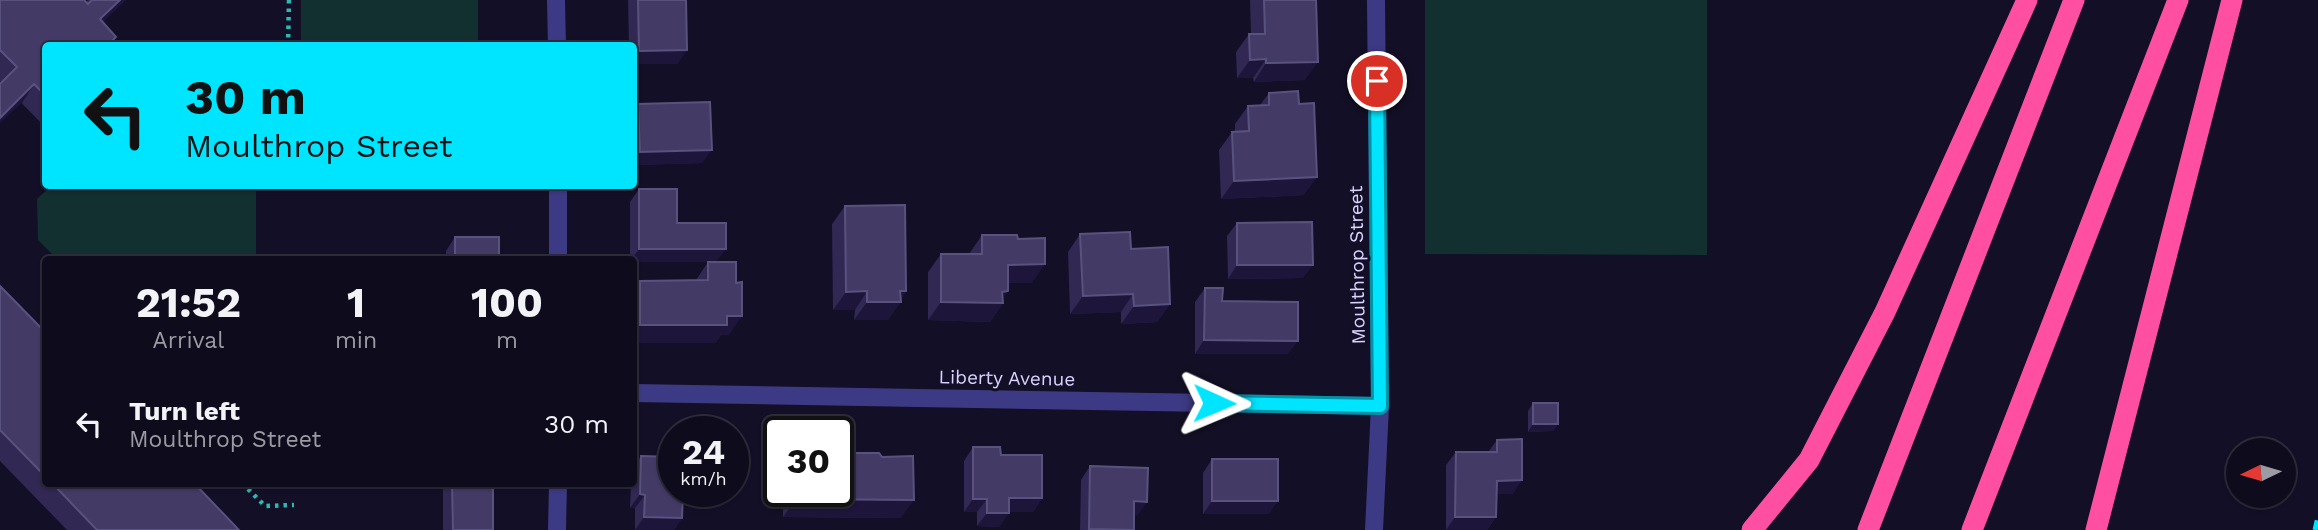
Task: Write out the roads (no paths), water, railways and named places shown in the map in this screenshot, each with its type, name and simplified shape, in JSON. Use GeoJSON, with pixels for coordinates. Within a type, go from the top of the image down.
{"type":"FeatureCollection","features":[{"type":"Feature","properties":{"kind":"highway"},"geometry":{"type":"LineString","coordinates":[[1752,530],[1809,460],[1885,312],[2027,0]]}},
{"type":"Feature","properties":{"kind":"highway"},"geometry":{"type":"LineString","coordinates":[[1868,530],[2074,0]]}},
{"type":"Feature","properties":{"kind":"highway"},"geometry":{"type":"LineString","coordinates":[[1972,530],[2178,0]]}},
{"type":"Feature","properties":{"kind":"highway"},"geometry":{"type":"LineString","coordinates":[[2096,530],[2232,0]]}},
{"type":"Feature","properties":{"kind":"street"},"geometry":{"type":"LineString","coordinates":[[556,0],[557,42]]}},
{"type":"Feature","properties":{"kind":"street","name":"Moulthrop Street"},"geometry":{"type":"LineString","coordinates":[[1374,530],[1380,406],[1376,0]]}},
{"type":"Feature","properties":{"kind":"street"},"geometry":{"type":"LineString","coordinates":[[558,189],[558,256]]}},
{"type":"Feature","properties":{"kind":"street","name":"Liberty Avenue"},"geometry":{"type":"LineString","coordinates":[[637,393],[1380,406]]}},
{"type":"Feature","properties":{"kind":"street"},"geometry":{"type":"LineString","coordinates":[[557,530],[558,487]]}},
{"type":"Feature","properties":{"kind":"railway"},"geometry":{"type":"LineString","coordinates":[[2315,530],[2318,517]]}}]}
